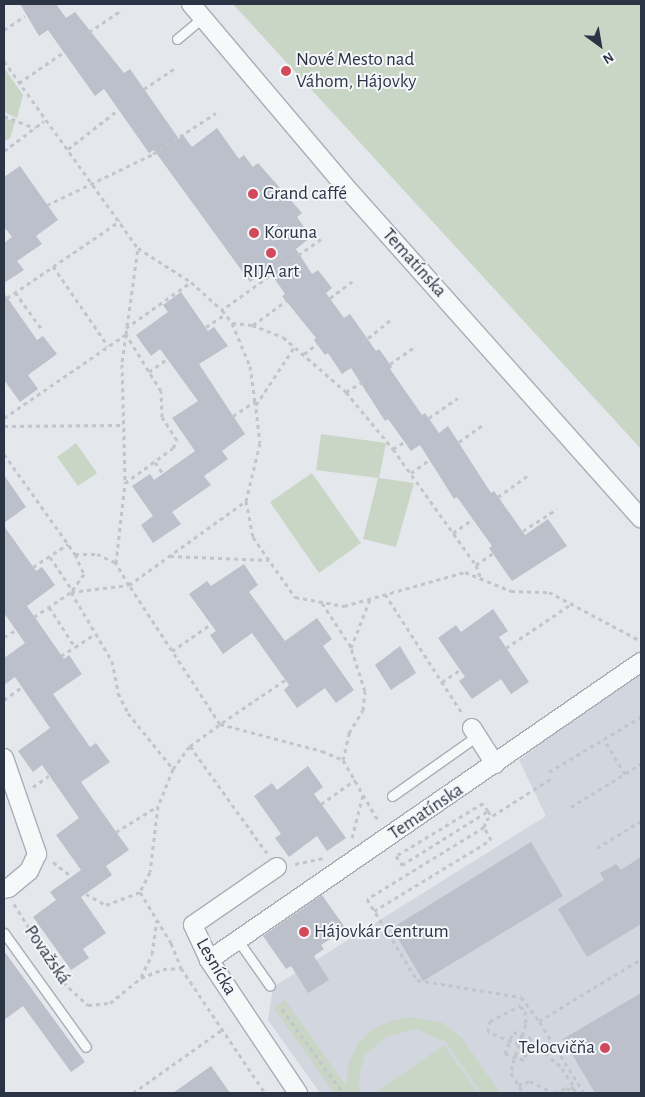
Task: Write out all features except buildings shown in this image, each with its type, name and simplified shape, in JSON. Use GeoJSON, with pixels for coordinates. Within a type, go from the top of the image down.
{"type":"FeatureCollection","features":[{"type":"Feature","properties":{"kind":"street","name":"Tematínska"},"geometry":{"type":"LineString","coordinates":[[191,4],[351,193],[641,519]]}},
{"type":"Feature","properties":{"kind":"street","name":"Tematínska"},"geometry":{"type":"LineString","coordinates":[[209,960],[641,662]]}},
{"type":"Feature","properties":{"kind":"street"},"geometry":{"type":"LineString","coordinates":[[475,732],[495,764]]}},
{"type":"Feature","properties":{"kind":"street"},"geometry":{"type":"LineString","coordinates":[[4,758],[37,854],[29,870],[5,888]]}},
{"type":"Feature","properties":{"kind":"street","name":"Lesnícka"},"geometry":{"type":"LineString","coordinates":[[277,867],[193,926],[209,960],[298,1093]]}},
{"type":"Feature","properties":{"kind":"lane"},"geometry":{"type":"LineString","coordinates":[[177,39],[203,17]]}},
{"type":"Feature","properties":{"kind":"lane"},"geometry":{"type":"LineString","coordinates":[[392,796],[475,732]]}},
{"type":"Feature","properties":{"kind":"lane"},"geometry":{"type":"LineString","coordinates":[[4,933],[86,1048]]}},
{"type":"Feature","properties":{"kind":"lane"},"geometry":{"type":"LineString","coordinates":[[237,939],[270,986]]}},
{"type":"Feature","properties":{"kind":"path"},"geometry":{"type":"LineString","coordinates":[[89,32],[122,10]]}},
{"type":"Feature","properties":{"kind":"path"},"geometry":{"type":"LineString","coordinates":[[4,30],[25,16]]}},
{"type":"Feature","properties":{"kind":"path"},"geometry":{"type":"LineString","coordinates":[[19,83],[64,52]]}},
{"type":"Feature","properties":{"kind":"path"},"geometry":{"type":"LineString","coordinates":[[4,61],[44,121],[93,182],[138,248],[191,282],[222,310],[232,323],[250,366],[260,443],[246,501],[253,536],[294,597],[344,606],[464,572],[480,576],[510,591],[550,592],[641,641]]}},
{"type":"Feature","properties":{"kind":"path"},"geometry":{"type":"LineString","coordinates":[[144,89],[174,69]]}},
{"type":"Feature","properties":{"kind":"path"},"geometry":{"type":"LineString","coordinates":[[68,149],[118,110]]}},
{"type":"Feature","properties":{"kind":"path"},"geometry":{"type":"LineString","coordinates":[[48,205],[154,154],[216,113]]}},
{"type":"Feature","properties":{"kind":"path"},"geometry":{"type":"LineString","coordinates":[[4,116],[35,128]]}},
{"type":"Feature","properties":{"kind":"path"},"geometry":{"type":"LineString","coordinates":[[4,151],[44,121]]}},
{"type":"Feature","properties":{"kind":"path"},"geometry":{"type":"LineString","coordinates":[[7,298],[120,221]]}},
{"type":"Feature","properties":{"kind":"path"},"geometry":{"type":"LineString","coordinates":[[222,310],[321,239]]}},
{"type":"Feature","properties":{"kind":"path"},"geometry":{"type":"LineString","coordinates":[[116,563],[125,483],[122,364],[138,248]]}},
{"type":"Feature","properties":{"kind":"path"},"geometry":{"type":"LineString","coordinates":[[53,266],[108,346]]}},
{"type":"Feature","properties":{"kind":"path"},"geometry":{"type":"LineString","coordinates":[[330,298],[355,279]]}},
{"type":"Feature","properties":{"kind":"path"},"geometry":{"type":"LineString","coordinates":[[126,328],[191,282]]}},
{"type":"Feature","properties":{"kind":"path"},"geometry":{"type":"LineString","coordinates":[[16,292],[43,331]]}},
{"type":"Feature","properties":{"kind":"path"},"geometry":{"type":"LineString","coordinates":[[252,325],[286,301]]}},
{"type":"Feature","properties":{"kind":"path"},"geometry":{"type":"LineString","coordinates":[[206,327],[225,314]]}},
{"type":"Feature","properties":{"kind":"path"},"geometry":{"type":"LineString","coordinates":[[362,343],[390,320]]}},
{"type":"Feature","properties":{"kind":"path"},"geometry":{"type":"LineString","coordinates":[[232,323],[252,325],[283,337],[346,392],[393,449],[476,565],[480,576]]}},
{"type":"Feature","properties":{"kind":"path"},"geometry":{"type":"LineString","coordinates":[[4,418],[126,334]]}},
{"type":"Feature","properties":{"kind":"path"},"geometry":{"type":"LineString","coordinates":[[125,483],[173,448],[177,440],[162,417],[161,391],[126,334]]}},
{"type":"Feature","properties":{"kind":"path"},"geometry":{"type":"LineString","coordinates":[[304,354],[317,344]]}},
{"type":"Feature","properties":{"kind":"path"},"geometry":{"type":"LineString","coordinates":[[233,416],[255,403],[295,346]]}},
{"type":"Feature","properties":{"kind":"path"},"geometry":{"type":"LineString","coordinates":[[390,364],[414,347]]}},
{"type":"Feature","properties":{"kind":"path"},"geometry":{"type":"LineString","coordinates":[[149,372],[167,359]]}},
{"type":"Feature","properties":{"kind":"path"},"geometry":{"type":"LineString","coordinates":[[346,392],[362,382]]}},
{"type":"Feature","properties":{"kind":"path"},"geometry":{"type":"LineString","coordinates":[[429,418],[458,398]]}},
{"type":"Feature","properties":{"kind":"path"},"geometry":{"type":"LineString","coordinates":[[4,426],[124,425]]}},
{"type":"Feature","properties":{"kind":"path"},"geometry":{"type":"LineString","coordinates":[[459,442],[482,425]]}},
{"type":"Feature","properties":{"kind":"path"},"geometry":{"type":"LineString","coordinates":[[393,449],[404,442]]}},
{"type":"Feature","properties":{"kind":"path"},"geometry":{"type":"LineString","coordinates":[[4,454],[75,554],[84,574],[72,591],[34,617]]}},
{"type":"Feature","properties":{"kind":"path"},"geometry":{"type":"LineString","coordinates":[[410,473],[430,459]]}},
{"type":"Feature","properties":{"kind":"path"},"geometry":{"type":"LineString","coordinates":[[155,462],[163,474]]}},
{"type":"Feature","properties":{"kind":"path"},"geometry":{"type":"LineString","coordinates":[[498,497],[528,476]]}},
{"type":"Feature","properties":{"kind":"path"},"geometry":{"type":"LineString","coordinates":[[72,591],[129,585],[246,501]]}},
{"type":"Feature","properties":{"kind":"path"},"geometry":{"type":"LineString","coordinates":[[522,531],[557,509]]}},
{"type":"Feature","properties":{"kind":"path"},"geometry":{"type":"LineString","coordinates":[[454,533],[473,519]]}},
{"type":"Feature","properties":{"kind":"path"},"geometry":{"type":"LineString","coordinates":[[33,567],[68,544]]}},
{"type":"Feature","properties":{"kind":"path"},"geometry":{"type":"LineString","coordinates":[[75,554],[97,554],[116,563],[220,724],[322,751],[343,760],[388,837]]}},
{"type":"Feature","properties":{"kind":"path"},"geometry":{"type":"LineString","coordinates":[[476,565],[493,554]]}},
{"type":"Feature","properties":{"kind":"path"},"geometry":{"type":"LineString","coordinates":[[170,556],[269,560]]}},
{"type":"Feature","properties":{"kind":"path"},"geometry":{"type":"LineString","coordinates":[[50,557],[112,661],[118,693],[128,713],[173,769]]}},
{"type":"Feature","properties":{"kind":"path"},"geometry":{"type":"LineString","coordinates":[[385,594],[475,732]]}},
{"type":"Feature","properties":{"kind":"path"},"geometry":{"type":"LineString","coordinates":[[351,648],[370,599]]}},
{"type":"Feature","properties":{"kind":"path"},"geometry":{"type":"LineString","coordinates":[[321,602],[351,648],[365,690],[363,710],[349,733],[343,760]]}},
{"type":"Feature","properties":{"kind":"path"},"geometry":{"type":"LineString","coordinates":[[506,648],[573,603]]}},
{"type":"Feature","properties":{"kind":"path"},"geometry":{"type":"LineString","coordinates":[[49,607],[75,647]]}},
{"type":"Feature","properties":{"kind":"path"},"geometry":{"type":"LineString","coordinates":[[172,651],[211,624]]}},
{"type":"Feature","properties":{"kind":"path"},"geometry":{"type":"LineString","coordinates":[[4,638],[16,630]]}},
{"type":"Feature","properties":{"kind":"path"},"geometry":{"type":"LineString","coordinates":[[61,656],[95,634]]}},
{"type":"Feature","properties":{"kind":"path"},"geometry":{"type":"LineString","coordinates":[[442,682],[460,670]]}},
{"type":"Feature","properties":{"kind":"path"},"geometry":{"type":"LineString","coordinates":[[86,894],[106,905],[140,892],[150,872],[158,806],[173,769],[190,746],[285,680]]}},
{"type":"Feature","properties":{"kind":"path"},"geometry":{"type":"LineString","coordinates":[[4,700],[22,687]]}},
{"type":"Feature","properties":{"kind":"path"},"geometry":{"type":"LineString","coordinates":[[549,772],[641,719]]}},
{"type":"Feature","properties":{"kind":"path"},"geometry":{"type":"LineString","coordinates":[[604,739],[625,774]]}},
{"type":"Feature","properties":{"kind":"path"},"geometry":{"type":"LineString","coordinates":[[190,746],[277,867]]}},
{"type":"Feature","properties":{"kind":"path"},"geometry":{"type":"LineString","coordinates":[[571,807],[641,764]]}},
{"type":"Feature","properties":{"kind":"path"},"geometry":{"type":"LineString","coordinates":[[552,778],[492,816],[484,827],[366,899],[417,980],[521,997],[539,1021],[584,1093]]}},
{"type":"Feature","properties":{"kind":"path"},"geometry":{"type":"LineString","coordinates":[[321,804],[355,780]]}},
{"type":"Feature","properties":{"kind":"path"},"geometry":{"type":"LineString","coordinates":[[350,848],[363,795]]}},
{"type":"Feature","properties":{"kind":"path"},"geometry":{"type":"LineString","coordinates":[[488,811],[402,865],[396,856],[483,803],[492,816]]}},
{"type":"Feature","properties":{"kind":"path"},"geometry":{"type":"LineString","coordinates":[[116,832],[158,806]]}},
{"type":"Feature","properties":{"kind":"path"},"geometry":{"type":"LineString","coordinates":[[597,848],[641,821]]}},
{"type":"Feature","properties":{"kind":"path"},"geometry":{"type":"LineString","coordinates":[[374,911],[491,840],[484,827]]}},
{"type":"Feature","properties":{"kind":"path"},"geometry":{"type":"LineString","coordinates":[[37,854],[72,877]]}},
{"type":"Feature","properties":{"kind":"path","name":"Považská"},"geometry":{"type":"LineString","coordinates":[[5,888],[63,982],[88,1005],[110,1003],[140,978],[163,969],[181,968]]}},
{"type":"Feature","properties":{"kind":"path"},"geometry":{"type":"LineString","coordinates":[[140,892],[157,920],[181,968],[265,1093]]}},
{"type":"Feature","properties":{"kind":"path"},"geometry":{"type":"LineString","coordinates":[[140,978],[152,954],[157,920]]}},
{"type":"Feature","properties":{"kind":"path"},"geometry":{"type":"LineString","coordinates":[[539,1021],[641,959]]}},
{"type":"Feature","properties":{"kind":"path"},"geometry":{"type":"LineString","coordinates":[[523,1093],[511,1073],[514,1057],[519,1044],[526,1024],[524,1011],[520,1006],[514,1007],[490,1022],[487,1026],[488,1032],[510,1040],[519,1044],[529,1048],[546,1054],[560,1066],[572,1089],[577,1093]]}},
{"type":"Feature","properties":{"kind":"path"},"geometry":{"type":"LineString","coordinates":[[282,1009],[343,1093]]}},
{"type":"Feature","properties":{"kind":"path"},"geometry":{"type":"LineString","coordinates":[[133,1093],[223,1029]]}},
{"type":"Feature","properties":{"kind":"path"},"geometry":{"type":"LineString","coordinates":[[513,1032],[522,1035],[531,1038],[524,1060],[505,1054],[513,1032]]}},
{"type":"Feature","properties":{"kind":"path"},"geometry":{"type":"LineString","coordinates":[[518,1085],[530,1080],[552,1093],[572,1089]]}},
{"type":"Feature","properties":{"kind":"shaded area"},"geometry":{"type":"Polygon","coordinates":[[[641,669],[641,1093],[320,1093],[268,1020],[273,987],[546,816],[519,760],[641,669]]]}},
{"type":"Feature","properties":{"kind":"green space"},"geometry":{"type":"Polygon","coordinates":[[[233,4],[641,4],[641,449],[233,4]]]}},
{"type":"Feature","properties":{"kind":"green space"},"geometry":{"type":"Polygon","coordinates":[[[4,68],[23,95],[17,118],[4,112],[4,68]]]}},
{"type":"Feature","properties":{"kind":"green space"},"geometry":{"type":"Polygon","coordinates":[[[4,118],[15,122],[10,138],[4,142],[4,118]]]}},
{"type":"Feature","properties":{"kind":"green space"},"geometry":{"type":"Polygon","coordinates":[[[321,434],[386,443],[379,478],[414,483],[396,547],[363,539],[378,478],[316,470],[321,434]]]}},
{"type":"Feature","properties":{"kind":"green space"},"geometry":{"type":"Polygon","coordinates":[[[76,443],[97,473],[78,486],[57,457],[76,443]]]}},
{"type":"Feature","properties":{"kind":"green space"},"geometry":{"type":"Polygon","coordinates":[[[312,473],[361,543],[319,573],[270,502],[312,473]]]}},
{"type":"Feature","properties":{"kind":"green space"},"geometry":{"type":"Polygon","coordinates":[[[285,1000],[346,1086],[349,1063],[358,1043],[373,1029],[393,1020],[412,1017],[443,1023],[462,1038],[500,1093],[481,1093],[446,1042],[416,1029],[386,1037],[365,1055],[360,1072],[359,1093],[334,1093],[274,1008],[285,1000]]]}},
{"type":"Feature","properties":{"kind":"green space"},"geometry":{"type":"Polygon","coordinates":[[[444,1045],[478,1093],[375,1093],[444,1045]]]}},
{"type":"Feature","properties":{"kind":"place","name":"Nové Mesto nad Váhom, Hájovky"},"geometry":{"type":"Point","coordinates":[286,71]}},
{"type":"Feature","properties":{"kind":"place","name":"Grand caffé"},"geometry":{"type":"Point","coordinates":[253,194]}},
{"type":"Feature","properties":{"kind":"place","name":"Koruna"},"geometry":{"type":"Point","coordinates":[254,233]}},
{"type":"Feature","properties":{"kind":"place","name":"RIJA art"},"geometry":{"type":"Point","coordinates":[271,253]}},
{"type":"Feature","properties":{"kind":"place","name":"Hájovkár Centrum"},"geometry":{"type":"Point","coordinates":[304,932]}},
{"type":"Feature","properties":{"kind":"place","name":"Telocvičňa"},"geometry":{"type":"Point","coordinates":[605,1048]}}]}
